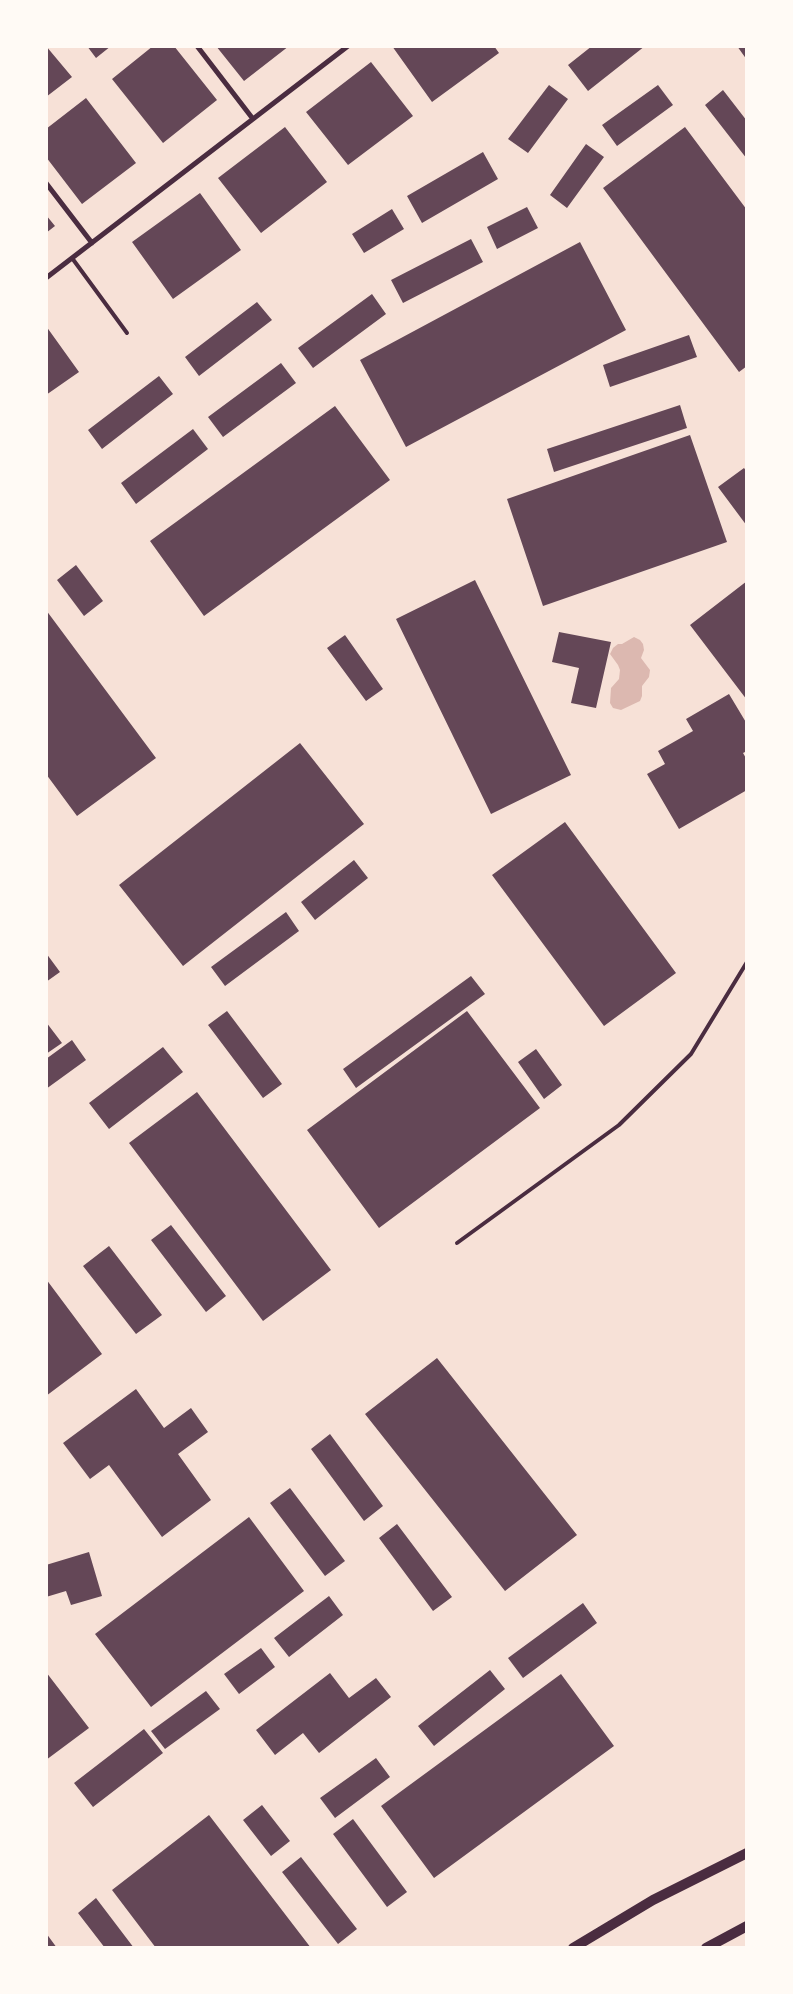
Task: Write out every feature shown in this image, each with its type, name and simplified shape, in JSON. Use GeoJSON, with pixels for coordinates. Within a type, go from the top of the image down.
{"type":"FeatureCollection","features":[{"type":"Feature","properties":{"kind":"main road"},"geometry":{"type":"LineString","coordinates":[[573,1948],[653,1900],[747,1853]]}},
{"type":"Feature","properties":{"kind":"main road"},"geometry":{"type":"LineString","coordinates":[[706,1948],[747,1926]]}},
{"type":"Feature","properties":{"kind":"street"},"geometry":{"type":"LineString","coordinates":[[197,46],[253,119]]}},
{"type":"Feature","properties":{"kind":"street"},"geometry":{"type":"LineString","coordinates":[[46,278],[348,46]]}},
{"type":"Feature","properties":{"kind":"street"},"geometry":{"type":"LineString","coordinates":[[46,183],[92,243]]}},
{"type":"Feature","properties":{"kind":"lane"},"geometry":{"type":"LineString","coordinates":[[72,258],[127,333]]}},
{"type":"Feature","properties":{"kind":"lane"},"geometry":{"type":"LineString","coordinates":[[457,1243],[619,1124],[691,1054],[747,962]]}},
{"type":"Feature","properties":{"kind":"shaded area"},"geometry":{"type":"Polygon","coordinates":[[[634,637],[643,644],[644,650],[641,658],[650,670],[649,677],[642,686],[640,701],[621,710],[613,708],[610,703],[611,688],[619,679],[620,670],[610,654],[618,644],[622,644],[634,637]]]}},
{"type":"Feature","properties":{"kind":"building"},"geometry":{"type":"Polygon","coordinates":[[[46,46],[72,77],[46,97],[46,46]]]}},
{"type":"Feature","properties":{"kind":"building"},"geometry":{"type":"Polygon","coordinates":[[[87,46],[111,46],[96,58],[87,46]]]}},
{"type":"Feature","properties":{"kind":"building"},"geometry":{"type":"Polygon","coordinates":[[[153,46],[174,46],[217,100],[163,143],[112,79],[153,46]]]}},
{"type":"Feature","properties":{"kind":"building"},"geometry":{"type":"Polygon","coordinates":[[[216,46],[289,46],[244,81],[216,46]]]}},
{"type":"Feature","properties":{"kind":"building"},"geometry":{"type":"Polygon","coordinates":[[[392,46],[494,46],[499,53],[432,102],[392,46]]]}},
{"type":"Feature","properties":{"kind":"building"},"geometry":{"type":"Polygon","coordinates":[[[592,46],[645,46],[588,91],[568,65],[592,46]]]}},
{"type":"Feature","properties":{"kind":"building"},"geometry":{"type":"Polygon","coordinates":[[[737,46],[747,46],[747,60],[737,46]]]}},
{"type":"Feature","properties":{"kind":"building"},"geometry":{"type":"Polygon","coordinates":[[[371,62],[413,116],[348,165],[306,112],[371,62]]]}},
{"type":"Feature","properties":{"kind":"building"},"geometry":{"type":"Polygon","coordinates":[[[549,85],[568,99],[528,153],[508,139],[549,85]]]}},
{"type":"Feature","properties":{"kind":"building"},"geometry":{"type":"Polygon","coordinates":[[[658,85],[673,105],[617,146],[602,125],[658,85]]]}},
{"type":"Feature","properties":{"kind":"building"},"geometry":{"type":"Polygon","coordinates":[[[723,90],[747,121],[747,159],[705,105],[723,90]]]}},
{"type":"Feature","properties":{"kind":"building"},"geometry":{"type":"Polygon","coordinates":[[[86,98],[136,163],[82,204],[46,157],[46,129],[86,98]]]}},
{"type":"Feature","properties":{"kind":"building"},"geometry":{"type":"Polygon","coordinates":[[[285,127],[327,182],[261,233],[218,178],[285,127]]]}},
{"type":"Feature","properties":{"kind":"building"},"geometry":{"type":"Polygon","coordinates":[[[685,127],[747,210],[747,366],[739,372],[603,188],[685,127]]]}},
{"type":"Feature","properties":{"kind":"building"},"geometry":{"type":"Polygon","coordinates":[[[586,144],[604,157],[567,208],[550,195],[586,144]]]}},
{"type":"Feature","properties":{"kind":"building"},"geometry":{"type":"Polygon","coordinates":[[[483,152],[498,179],[422,223],[407,196],[483,152]]]}},
{"type":"Feature","properties":{"kind":"building"},"geometry":{"type":"Polygon","coordinates":[[[200,193],[241,250],[173,299],[132,242],[200,193]]]}},
{"type":"Feature","properties":{"kind":"building"},"geometry":{"type":"Polygon","coordinates":[[[527,207],[538,228],[497,249],[487,227],[527,207]]]}},
{"type":"Feature","properties":{"kind":"building"},"geometry":{"type":"Polygon","coordinates":[[[392,209],[404,229],[364,253],[352,234],[392,209]]]}},
{"type":"Feature","properties":{"kind":"building"},"geometry":{"type":"Polygon","coordinates":[[[46,215],[55,226],[46,233],[46,215]]]}},
{"type":"Feature","properties":{"kind":"building"},"geometry":{"type":"Polygon","coordinates":[[[471,239],[483,262],[403,303],[391,280],[471,239]]]}},
{"type":"Feature","properties":{"kind":"building"},"geometry":{"type":"Polygon","coordinates":[[[580,242],[626,330],[406,447],[360,360],[580,242]]]}},
{"type":"Feature","properties":{"kind":"building"},"geometry":{"type":"Polygon","coordinates":[[[372,294],[386,314],[313,368],[298,348],[372,294]]]}},
{"type":"Feature","properties":{"kind":"building"},"geometry":{"type":"Polygon","coordinates":[[[257,302],[272,320],[199,376],[185,357],[257,302]]]}},
{"type":"Feature","properties":{"kind":"building"},"geometry":{"type":"Polygon","coordinates":[[[46,326],[79,372],[46,395],[46,326]]]}},
{"type":"Feature","properties":{"kind":"building"},"geometry":{"type":"Polygon","coordinates":[[[689,335],[697,357],[610,387],[603,365],[689,335]]]}},
{"type":"Feature","properties":{"kind":"building"},"geometry":{"type":"Polygon","coordinates":[[[281,363],[296,383],[223,437],[208,417],[281,363]]]}},
{"type":"Feature","properties":{"kind":"building"},"geometry":{"type":"Polygon","coordinates":[[[159,376],[173,394],[102,449],[88,430],[159,376]]]}},
{"type":"Feature","properties":{"kind":"building"},"geometry":{"type":"Polygon","coordinates":[[[680,405],[687,428],[554,472],[547,449],[680,405]]]}},
{"type":"Feature","properties":{"kind":"building"},"geometry":{"type":"Polygon","coordinates":[[[335,406],[390,480],[204,616],[150,541],[335,406]]]}},
{"type":"Feature","properties":{"kind":"building"},"geometry":{"type":"Polygon","coordinates":[[[193,429],[208,449],[136,504],[121,483],[193,429]]]}},
{"type":"Feature","properties":{"kind":"building"},"geometry":{"type":"Polygon","coordinates":[[[690,435],[727,542],[543,606],[507,499],[690,435]]]}},
{"type":"Feature","properties":{"kind":"building"},"geometry":{"type":"Polygon","coordinates":[[[744,468],[747,472],[747,526],[718,487],[744,468]]]}},
{"type":"Feature","properties":{"kind":"building"},"geometry":{"type":"Polygon","coordinates":[[[76,565],[103,601],[84,616],[57,580],[76,565]]]}},
{"type":"Feature","properties":{"kind":"building"},"geometry":{"type":"Polygon","coordinates":[[[475,580],[571,775],[491,814],[396,619],[475,580]]]}},
{"type":"Feature","properties":{"kind":"building"},"geometry":{"type":"Polygon","coordinates":[[[747,581],[747,700],[690,625],[747,581]]]}},
{"type":"Feature","properties":{"kind":"building"},"geometry":{"type":"Polygon","coordinates":[[[46,610],[156,758],[77,816],[46,774],[46,610]]]}},
{"type":"Feature","properties":{"kind":"building"},"geometry":{"type":"Polygon","coordinates":[[[559,632],[611,642],[596,708],[571,703],[579,668],[552,662],[559,632]]]}},
{"type":"Feature","properties":{"kind":"building"},"geometry":{"type":"Polygon","coordinates":[[[345,635],[383,689],[366,701],[327,648],[345,635]]]}},
{"type":"Feature","properties":{"kind":"building"},"geometry":{"type":"Polygon","coordinates":[[[729,694],[747,724],[747,751],[743,753],[747,760],[747,790],[679,829],[647,774],[665,764],[658,751],[693,731],[686,719],[729,694]]]}},
{"type":"Feature","properties":{"kind":"building"},"geometry":{"type":"Polygon","coordinates":[[[300,743],[364,824],[183,966],[119,885],[300,743]]]}},
{"type":"Feature","properties":{"kind":"building"},"geometry":{"type":"Polygon","coordinates":[[[565,822],[676,973],[604,1026],[492,875],[565,822]]]}},
{"type":"Feature","properties":{"kind":"building"},"geometry":{"type":"Polygon","coordinates":[[[354,860],[368,878],[315,920],[301,902],[354,860]]]}},
{"type":"Feature","properties":{"kind":"building"},"geometry":{"type":"Polygon","coordinates":[[[286,912],[299,931],[225,986],[211,967],[286,912]]]}},
{"type":"Feature","properties":{"kind":"building"},"geometry":{"type":"Polygon","coordinates":[[[46,953],[60,972],[46,982],[46,953]]]}},
{"type":"Feature","properties":{"kind":"building"},"geometry":{"type":"Polygon","coordinates":[[[471,976],[485,994],[356,1088],[343,1069],[471,976]]]}},
{"type":"Feature","properties":{"kind":"building"},"geometry":{"type":"Polygon","coordinates":[[[227,1011],[282,1084],[263,1098],[208,1025],[227,1011]]]}},
{"type":"Feature","properties":{"kind":"building"},"geometry":{"type":"Polygon","coordinates":[[[467,1011],[540,1108],[379,1228],[307,1130],[467,1011]]]}},
{"type":"Feature","properties":{"kind":"building"},"geometry":{"type":"Polygon","coordinates":[[[46,1022],[62,1043],[46,1054],[46,1022]]]}},
{"type":"Feature","properties":{"kind":"building"},"geometry":{"type":"Polygon","coordinates":[[[72,1040],[86,1060],[46,1089],[46,1059],[72,1040]]]}},
{"type":"Feature","properties":{"kind":"building"},"geometry":{"type":"Polygon","coordinates":[[[163,1047],[183,1072],[109,1129],[89,1103],[163,1047]]]}},
{"type":"Feature","properties":{"kind":"building"},"geometry":{"type":"Polygon","coordinates":[[[536,1049],[562,1085],[544,1099],[518,1062],[536,1049]]]}},
{"type":"Feature","properties":{"kind":"building"},"geometry":{"type":"Polygon","coordinates":[[[197,1092],[331,1270],[263,1321],[129,1143],[197,1092]]]}},
{"type":"Feature","properties":{"kind":"building"},"geometry":{"type":"Polygon","coordinates":[[[171,1225],[226,1296],[206,1312],[151,1240],[171,1225]]]}},
{"type":"Feature","properties":{"kind":"building"},"geometry":{"type":"Polygon","coordinates":[[[109,1246],[162,1315],[136,1334],[83,1266],[109,1246]]]}},
{"type":"Feature","properties":{"kind":"building"},"geometry":{"type":"Polygon","coordinates":[[[46,1279],[102,1354],[46,1396],[46,1279]]]}},
{"type":"Feature","properties":{"kind":"building"},"geometry":{"type":"Polygon","coordinates":[[[437,1358],[577,1535],[505,1591],[365,1414],[437,1358]]]}},
{"type":"Feature","properties":{"kind":"building"},"geometry":{"type":"Polygon","coordinates":[[[136,1389],[164,1428],[191,1408],[208,1432],[178,1454],[211,1500],[162,1537],[109,1465],[90,1479],[63,1443],[136,1389]]]}},
{"type":"Feature","properties":{"kind":"building"},"geometry":{"type":"Polygon","coordinates":[[[330,1434],[383,1506],[364,1521],[311,1449],[330,1434]]]}},
{"type":"Feature","properties":{"kind":"building"},"geometry":{"type":"Polygon","coordinates":[[[290,1488],[345,1561],[325,1576],[270,1503],[290,1488]]]}},
{"type":"Feature","properties":{"kind":"building"},"geometry":{"type":"Polygon","coordinates":[[[249,1517],[304,1591],[151,1707],[95,1634],[249,1517]]]}},
{"type":"Feature","properties":{"kind":"building"},"geometry":{"type":"Polygon","coordinates":[[[397,1524],[452,1597],[433,1611],[379,1538],[397,1524]]]}},
{"type":"Feature","properties":{"kind":"building"},"geometry":{"type":"Polygon","coordinates":[[[89,1552],[102,1596],[71,1605],[66,1591],[46,1597],[46,1565],[89,1552]]]}},
{"type":"Feature","properties":{"kind":"building"},"geometry":{"type":"Polygon","coordinates":[[[329,1596],[343,1615],[289,1657],[274,1638],[329,1596]]]}},
{"type":"Feature","properties":{"kind":"building"},"geometry":{"type":"Polygon","coordinates":[[[583,1603],[597,1623],[523,1678],[508,1658],[583,1603]]]}},
{"type":"Feature","properties":{"kind":"building"},"geometry":{"type":"Polygon","coordinates":[[[261,1648],[275,1667],[239,1694],[224,1674],[261,1648]]]}},
{"type":"Feature","properties":{"kind":"building"},"geometry":{"type":"Polygon","coordinates":[[[490,1670],[505,1689],[434,1746],[418,1726],[490,1670]]]}},
{"type":"Feature","properties":{"kind":"building"},"geometry":{"type":"Polygon","coordinates":[[[46,1672],[89,1728],[46,1760],[46,1672]]]}},
{"type":"Feature","properties":{"kind":"building"},"geometry":{"type":"Polygon","coordinates":[[[330,1673],[349,1698],[376,1678],[391,1697],[319,1753],[303,1733],[275,1755],[256,1730],[330,1673]]]}},
{"type":"Feature","properties":{"kind":"building"},"geometry":{"type":"Polygon","coordinates":[[[561,1674],[614,1746],[434,1878],[381,1806],[561,1674]]]}},
{"type":"Feature","properties":{"kind":"building"},"geometry":{"type":"Polygon","coordinates":[[[206,1691],[220,1709],[165,1749],[151,1731],[206,1691]]]}},
{"type":"Feature","properties":{"kind":"building"},"geometry":{"type":"Polygon","coordinates":[[[144,1729],[163,1753],[93,1807],[74,1783],[144,1729]]]}},
{"type":"Feature","properties":{"kind":"building"},"geometry":{"type":"Polygon","coordinates":[[[376,1758],[390,1777],[335,1818],[320,1798],[376,1758]]]}},
{"type":"Feature","properties":{"kind":"building"},"geometry":{"type":"Polygon","coordinates":[[[262,1805],[290,1841],[271,1856],[243,1820],[262,1805]]]}},
{"type":"Feature","properties":{"kind":"building"},"geometry":{"type":"Polygon","coordinates":[[[209,1815],[311,1948],[156,1948],[112,1890],[209,1815]]]}},
{"type":"Feature","properties":{"kind":"building"},"geometry":{"type":"Polygon","coordinates":[[[353,1819],[407,1892],[387,1907],[333,1834],[353,1819]]]}},
{"type":"Feature","properties":{"kind":"building"},"geometry":{"type":"Polygon","coordinates":[[[301,1857],[357,1929],[338,1944],[282,1872],[301,1857]]]}},
{"type":"Feature","properties":{"kind":"building"},"geometry":{"type":"Polygon","coordinates":[[[96,1898],[134,1948],[105,1948],[78,1913],[96,1898]]]}},
{"type":"Feature","properties":{"kind":"building"},"geometry":{"type":"Polygon","coordinates":[[[46,1933],[57,1948],[46,1948],[46,1933]]]}}]}
